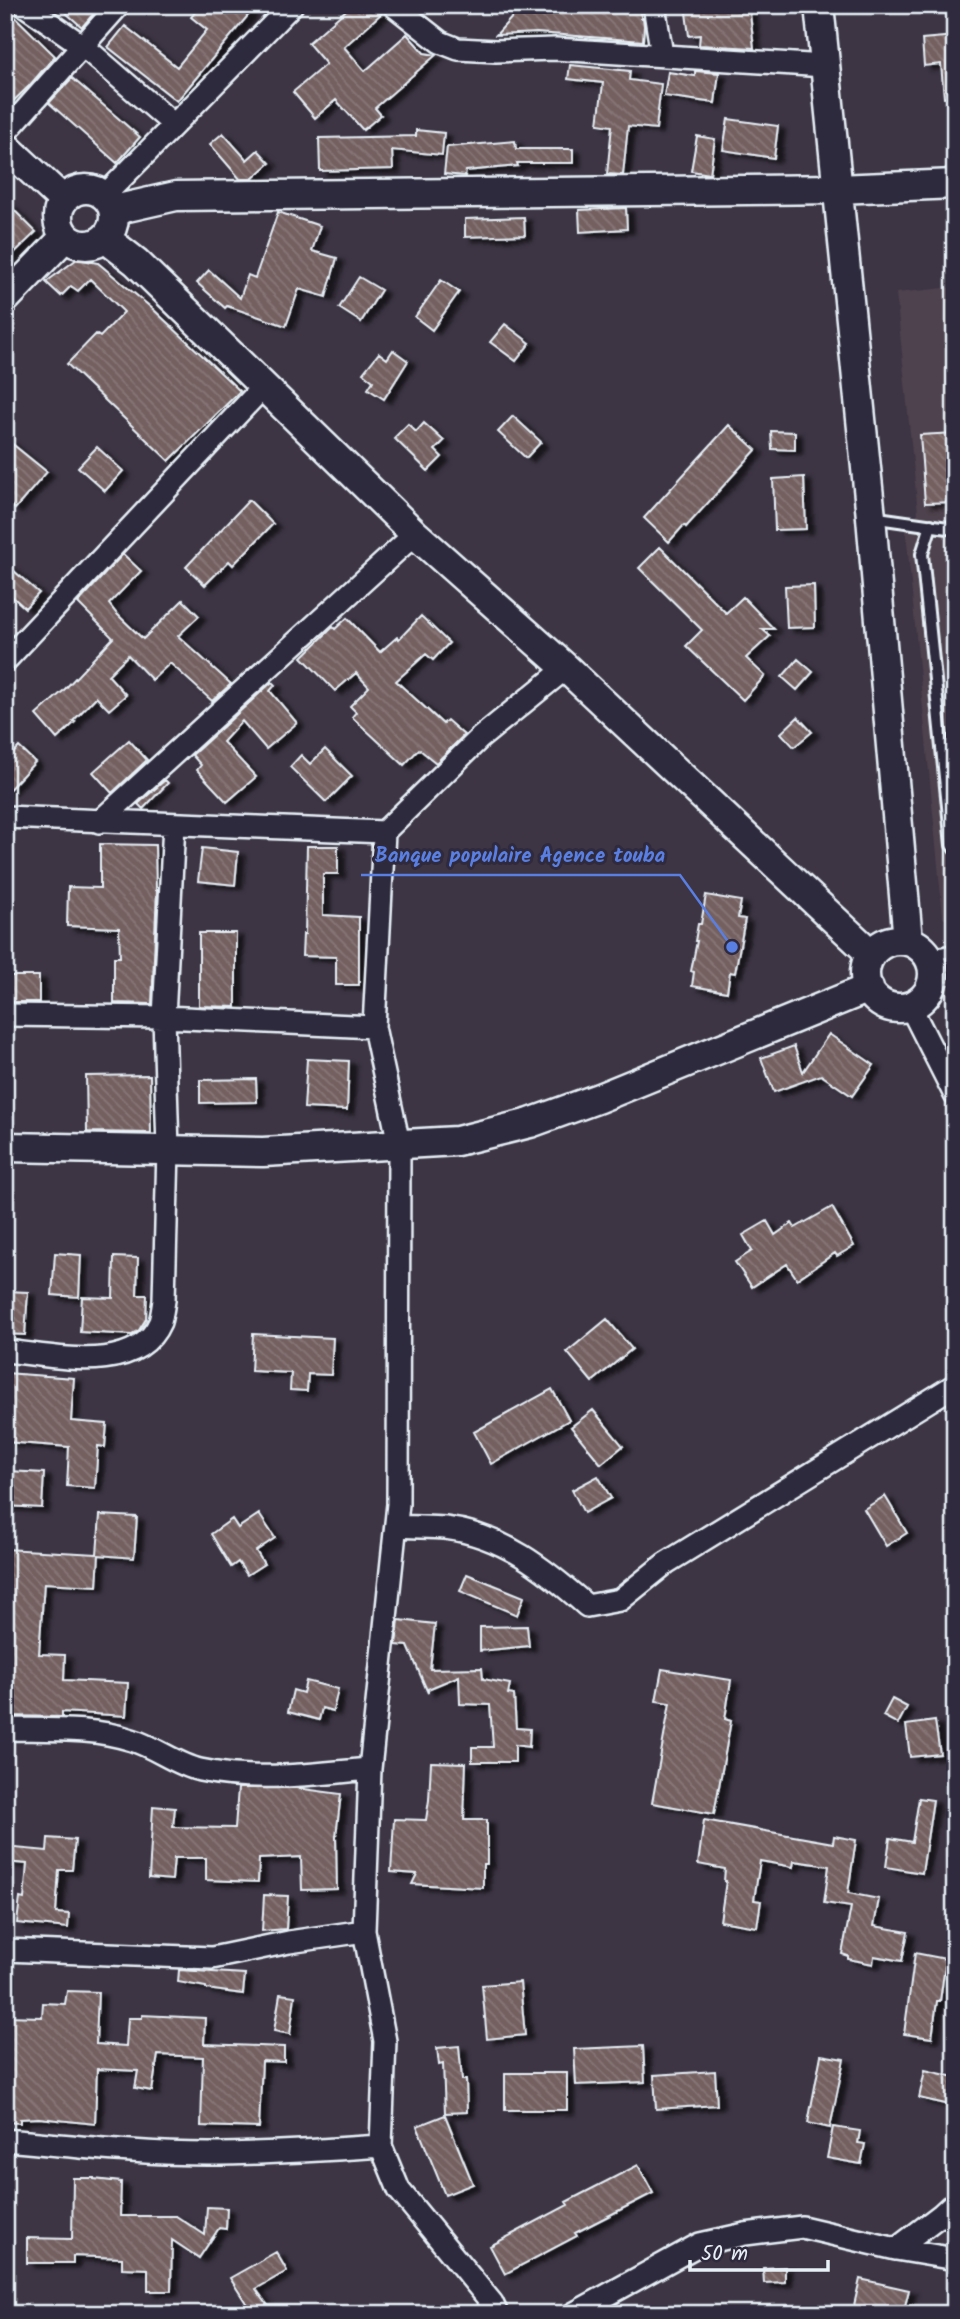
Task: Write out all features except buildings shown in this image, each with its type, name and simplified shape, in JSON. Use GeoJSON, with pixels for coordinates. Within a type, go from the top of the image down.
{"type":"FeatureCollection","features":[{"type":"Feature","properties":{"kind":"street"},"geometry":{"type":"LineString","coordinates":[[24,5],[83,46],[173,124]]}},
{"type":"Feature","properties":{"kind":"street"},"geometry":{"type":"LineString","coordinates":[[5,133],[119,5]]}},
{"type":"Feature","properties":{"kind":"street"},"geometry":{"type":"LineString","coordinates":[[393,5],[440,42],[458,49],[555,49],[825,66]]}},
{"type":"Feature","properties":{"kind":"street"},"geometry":{"type":"LineString","coordinates":[[654,5],[662,55]]}},
{"type":"Feature","properties":{"kind":"street"},"geometry":{"type":"LineString","coordinates":[[819,5],[918,949],[932,967],[928,991],[910,1006],[898,1008],[886,1005],[876,998],[866,979],[866,966],[871,954],[878,946],[887,942],[918,949]]}},
{"type":"Feature","properties":{"kind":"street"},"geometry":{"type":"LineString","coordinates":[[109,202],[173,124],[287,7]]}},
{"type":"Feature","properties":{"kind":"street"},"geometry":{"type":"LineString","coordinates":[[5,146],[63,200]]}},
{"type":"Feature","properties":{"kind":"street"},"geometry":{"type":"LineString","coordinates":[[109,202],[176,196],[838,189],[955,184]]}},
{"type":"Feature","properties":{"kind":"street"},"geometry":{"type":"LineString","coordinates":[[83,188],[94,189],[109,202],[115,220],[112,230],[105,238],[96,244],[85,246],[65,237],[57,219],[63,200],[72,192],[83,188]]}},
{"type":"Feature","properties":{"kind":"street"},"geometry":{"type":"LineString","coordinates":[[5,299],[65,237]]}},
{"type":"Feature","properties":{"kind":"street"},"geometry":{"type":"LineString","coordinates":[[105,238],[136,262],[415,534],[566,668],[871,954]]}},
{"type":"Feature","properties":{"kind":"street"},"geometry":{"type":"LineString","coordinates":[[5,662],[264,386]]}},
{"type":"Feature","properties":{"kind":"street"},"geometry":{"type":"LineString","coordinates":[[99,822],[415,534]]}},
{"type":"Feature","properties":{"kind":"street"},"geometry":{"type":"LineString","coordinates":[[497,2314],[492,2303],[399,2190],[381,2146],[385,2041],[364,1931],[370,1769],[398,1504],[399,1144],[373,1027],[384,832],[480,738],[566,668]]}},
{"type":"Feature","properties":{"kind":"street"},"geometry":{"type":"LineString","coordinates":[[5,817],[384,832]]}},
{"type":"Feature","properties":{"kind":"street"},"geometry":{"type":"LineString","coordinates":[[5,1351],[104,1359],[130,1352],[149,1338],[160,1320],[164,1300],[168,1149],[164,1017],[174,824]]}},
{"type":"Feature","properties":{"kind":"street"},"geometry":{"type":"LineString","coordinates":[[5,1147],[262,1152],[457,1140],[530,1123],[599,1098],[869,988]]}},
{"type":"Feature","properties":{"kind":"street"},"geometry":{"type":"LineString","coordinates":[[910,1006],[955,1095]]}},
{"type":"Feature","properties":{"kind":"street"},"geometry":{"type":"LineString","coordinates":[[5,1014],[164,1017],[373,1027]]}},
{"type":"Feature","properties":{"kind":"street"},"geometry":{"type":"LineString","coordinates":[[396,1526],[447,1528],[492,1539],[544,1568],[587,1606],[620,1600],[666,1563],[955,1385]]}},
{"type":"Feature","properties":{"kind":"street"},"geometry":{"type":"LineString","coordinates":[[5,1728],[94,1732],[133,1740],[197,1770],[241,1776],[301,1776],[370,1769]]}},
{"type":"Feature","properties":{"kind":"street"},"geometry":{"type":"LineString","coordinates":[[5,1950],[212,1958],[289,1942],[364,1931]]}},
{"type":"Feature","properties":{"kind":"street"},"geometry":{"type":"LineString","coordinates":[[5,2140],[118,2150],[207,2154],[381,2146]]}},
{"type":"Feature","properties":{"kind":"street"},"geometry":{"type":"LineString","coordinates":[[896,2249],[955,2202]]}},
{"type":"Feature","properties":{"kind":"street"},"geometry":{"type":"LineString","coordinates":[[573,2314],[700,2244],[745,2234],[802,2227],[896,2249],[955,2259]]}},
{"type":"Feature","properties":{"kind":"lane"},"geometry":{"type":"LineString","coordinates":[[871,517],[955,529]]}},
{"type":"Feature","properties":{"kind":"lane"},"geometry":{"type":"LineString","coordinates":[[931,525],[922,554],[952,845],[955,849]]}},
{"type":"Feature","properties":{"kind":"lane"},"geometry":{"type":"LineString","coordinates":[[918,949],[955,950]]}},
{"type":"Feature","properties":{"kind":"shaded area"},"geometry":{"type":"Polygon","coordinates":[[[955,287],[955,925],[943,918],[906,531],[918,513],[896,293],[955,287]]]}},
{"type":"Feature","properties":{"kind":"place","name":"Banque populaire Agence touba"},"geometry":{"type":"Point","coordinates":[732,947]}}]}
